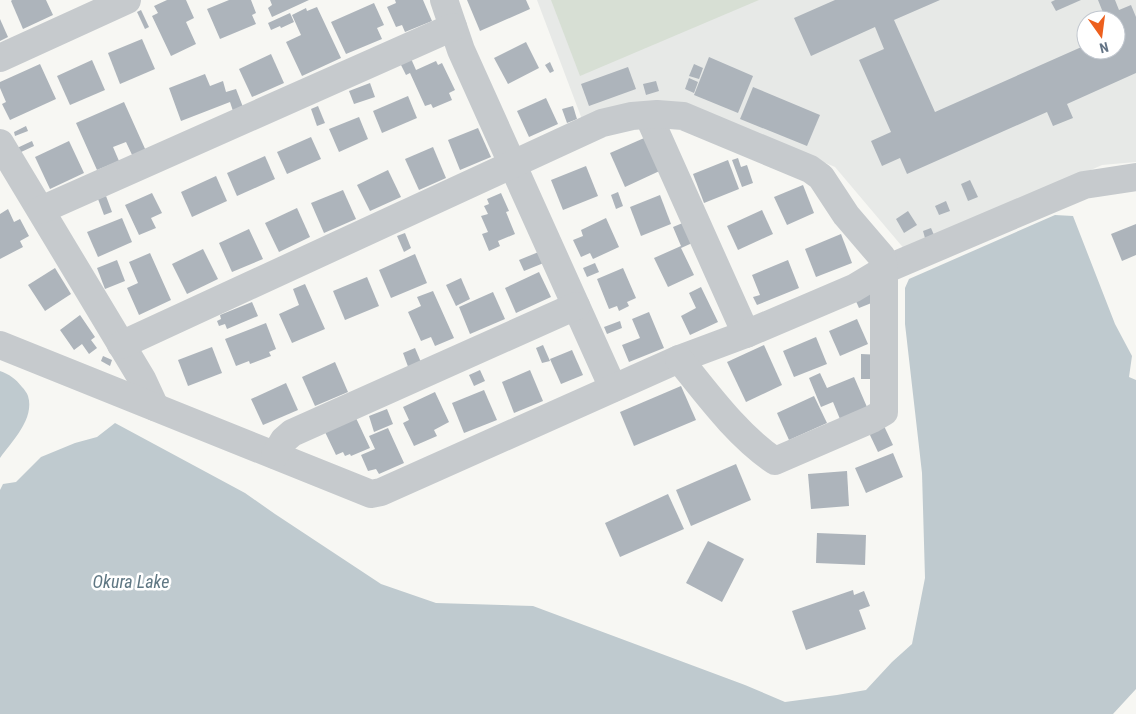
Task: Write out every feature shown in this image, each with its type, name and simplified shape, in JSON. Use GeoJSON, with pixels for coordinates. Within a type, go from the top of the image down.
{"type":"FeatureCollection","features":[{"type":"Feature","properties":{"kind":"street"},"geometry":{"type":"LineString","coordinates":[[0,58],[127,0]]}},
{"type":"Feature","properties":{"kind":"street"},"geometry":{"type":"LineString","coordinates":[[444,0],[461,50],[613,388]]}},
{"type":"Feature","properties":{"kind":"street"},"geometry":{"type":"LineString","coordinates":[[41,210],[453,27]]}},
{"type":"Feature","properties":{"kind":"street"},"geometry":{"type":"LineString","coordinates":[[121,344],[602,123],[632,116],[657,114],[683,116],[810,169],[821,177],[846,215],[882,256],[884,270],[884,412],[872,420],[775,461],[763,453],[720,410],[679,359]]}},
{"type":"Feature","properties":{"kind":"street"},"geometry":{"type":"LineString","coordinates":[[648,116],[746,334]]}},
{"type":"Feature","properties":{"kind":"street"},"geometry":{"type":"LineString","coordinates":[[0,143],[142,379],[154,407]]}},
{"type":"Feature","properties":{"kind":"street"},"geometry":{"type":"LineString","coordinates":[[0,346],[371,494],[381,492],[679,359],[746,334],[854,288],[884,270],[1084,185],[1136,176]]}},
{"type":"Feature","properties":{"kind":"street"},"geometry":{"type":"LineString","coordinates":[[275,456],[284,440],[292,433],[576,306]]}},
{"type":"Feature","properties":{"kind":"shaded area"},"geometry":{"type":"Polygon","coordinates":[[[537,0],[1136,0],[1136,162],[1102,165],[906,251],[835,167],[696,108],[583,122],[537,0]]]}},
{"type":"Feature","properties":{"kind":"shaded area"},"geometry":{"type":"Polygon","coordinates":[[[551,0],[759,0],[580,76],[551,0]]]}},
{"type":"Feature","properties":{"kind":"water","name":"Okura Lake"},"geometry":{"type":"Polygon","coordinates":[[[1055,215],[1073,216],[1115,324],[1132,356],[1129,377],[1136,380],[1136,689],[1113,714],[0,714],[0,490],[3,484],[16,482],[41,457],[75,443],[97,437],[115,423],[245,493],[381,584],[436,603],[533,606],[745,685],[785,702],[866,690],[912,644],[925,578],[922,473],[905,324],[905,288],[909,279],[1055,215]]]}},
{"type":"Feature","properties":{"kind":"water"},"geometry":{"type":"Polygon","coordinates":[[[0,371],[12,377],[20,384],[28,395],[29,405],[28,413],[21,429],[0,458],[0,371]]]}},
{"type":"Feature","properties":{"kind":"building"},"geometry":{"type":"Polygon","coordinates":[[[12,0],[46,0],[53,15],[23,29],[12,0]]]}},
{"type":"Feature","properties":{"kind":"building"},"geometry":{"type":"Polygon","coordinates":[[[167,0],[186,0],[194,18],[186,22],[196,44],[171,56],[152,16],[158,13],[154,6],[167,0]]]}},
{"type":"Feature","properties":{"kind":"building"},"geometry":{"type":"Polygon","coordinates":[[[229,0],[251,0],[256,13],[252,15],[256,24],[220,39],[207,9],[229,0]]]}},
{"type":"Feature","properties":{"kind":"building"},"geometry":{"type":"Polygon","coordinates":[[[270,0],[309,0],[272,17],[268,8],[272,5],[270,0]]]}},
{"type":"Feature","properties":{"kind":"building"},"geometry":{"type":"Polygon","coordinates":[[[395,0],[423,0],[432,21],[405,32],[402,25],[396,27],[387,7],[396,3],[395,0]]]}},
{"type":"Feature","properties":{"kind":"building"},"geometry":{"type":"Polygon","coordinates":[[[467,0],[526,0],[530,9],[480,31],[467,0]]]}},
{"type":"Feature","properties":{"kind":"building"},"geometry":{"type":"Polygon","coordinates":[[[835,0],[940,0],[894,20],[935,112],[1076,49],[1076,60],[1126,60],[1126,10],[1119,10],[1131,5],[1136,17],[1136,73],[1067,104],[1073,118],[1053,126],[1047,112],[907,174],[900,158],[882,166],[871,141],[891,132],[859,60],[884,49],[875,27],[811,56],[794,18],[835,0]]]}},
{"type":"Feature","properties":{"kind":"building"},"geometry":{"type":"Polygon","coordinates":[[[1055,0],[1081,0],[1056,11],[1051,2],[1055,0]]]}},
{"type":"Feature","properties":{"kind":"building"},"geometry":{"type":"Polygon","coordinates":[[[1098,0],[1115,0],[1119,10],[1102,10],[1098,0]]]}},
{"type":"Feature","properties":{"kind":"building"},"geometry":{"type":"Polygon","coordinates":[[[374,3],[384,25],[377,28],[382,39],[346,54],[331,22],[374,3]]]}},
{"type":"Feature","properties":{"kind":"building"},"geometry":{"type":"Polygon","coordinates":[[[317,7],[341,58],[302,76],[286,42],[301,35],[292,15],[306,8],[307,11],[317,7]]]}},
{"type":"Feature","properties":{"kind":"building"},"geometry":{"type":"Polygon","coordinates":[[[141,10],[149,27],[145,29],[137,12],[141,10]]]}},
{"type":"Feature","properties":{"kind":"building"},"geometry":{"type":"Polygon","coordinates":[[[290,13],[294,22],[271,30],[268,23],[290,13]]]}},
{"type":"Feature","properties":{"kind":"building"},"geometry":{"type":"Polygon","coordinates":[[[0,19],[8,37],[0,41],[0,19]]]}},
{"type":"Feature","properties":{"kind":"building"},"geometry":{"type":"Polygon","coordinates":[[[142,39],[155,69],[120,84],[108,53],[142,39]]]}},
{"type":"Feature","properties":{"kind":"building"},"geometry":{"type":"Polygon","coordinates":[[[526,42],[539,68],[508,84],[494,58],[526,42]]]}},
{"type":"Feature","properties":{"kind":"building"},"geometry":{"type":"Polygon","coordinates":[[[271,54],[284,83],[252,97],[239,69],[271,54]]]}},
{"type":"Feature","properties":{"kind":"building"},"geometry":{"type":"Polygon","coordinates":[[[409,54],[416,70],[436,61],[438,65],[442,63],[455,90],[449,93],[452,100],[433,108],[431,104],[425,106],[410,73],[406,75],[398,59],[409,54]]]}},
{"type":"Feature","properties":{"kind":"building"},"geometry":{"type":"Polygon","coordinates":[[[709,57],[753,76],[738,113],[694,95],[709,57]]]}},
{"type":"Feature","properties":{"kind":"building"},"geometry":{"type":"Polygon","coordinates":[[[92,60],[105,90],[70,105],[57,76],[92,60]]]}},
{"type":"Feature","properties":{"kind":"building"},"geometry":{"type":"Polygon","coordinates":[[[550,62],[554,71],[550,73],[545,65],[550,62]]]}},
{"type":"Feature","properties":{"kind":"building"},"geometry":{"type":"Polygon","coordinates":[[[40,64],[56,99],[10,120],[2,104],[6,102],[0,88],[0,82],[40,64]]]}},
{"type":"Feature","properties":{"kind":"building"},"geometry":{"type":"Polygon","coordinates":[[[694,64],[703,68],[699,79],[689,76],[694,64]]]}},
{"type":"Feature","properties":{"kind":"building"},"geometry":{"type":"Polygon","coordinates":[[[628,67],[636,89],[589,106],[581,84],[628,67]]]}},
{"type":"Feature","properties":{"kind":"building"},"geometry":{"type":"Polygon","coordinates":[[[205,74],[210,86],[223,81],[226,92],[236,89],[243,107],[233,111],[230,102],[181,121],[169,88],[205,74]]]}},
{"type":"Feature","properties":{"kind":"building"},"geometry":{"type":"Polygon","coordinates":[[[689,78],[698,82],[694,93],[685,89],[689,78]]]}},
{"type":"Feature","properties":{"kind":"building"},"geometry":{"type":"Polygon","coordinates":[[[656,81],[659,91],[646,95],[643,84],[656,81]]]}},
{"type":"Feature","properties":{"kind":"building"},"geometry":{"type":"Polygon","coordinates":[[[370,83],[375,97],[354,104],[349,91],[370,83]]]}},
{"type":"Feature","properties":{"kind":"building"},"geometry":{"type":"Polygon","coordinates":[[[753,87],[820,115],[807,146],[740,119],[753,87]]]}},
{"type":"Feature","properties":{"kind":"building"},"geometry":{"type":"Polygon","coordinates":[[[408,96],[417,118],[382,133],[373,111],[408,96]]]}},
{"type":"Feature","properties":{"kind":"building"},"geometry":{"type":"Polygon","coordinates":[[[546,98],[558,124],[529,137],[517,111],[546,98]]]}},
{"type":"Feature","properties":{"kind":"building"},"geometry":{"type":"Polygon","coordinates":[[[124,102],[146,151],[133,157],[126,142],[113,147],[119,161],[97,170],[76,123],[124,102]]]}},
{"type":"Feature","properties":{"kind":"building"},"geometry":{"type":"Polygon","coordinates":[[[318,106],[325,123],[317,126],[311,109],[318,106]]]}},
{"type":"Feature","properties":{"kind":"building"},"geometry":{"type":"Polygon","coordinates":[[[573,106],[577,119],[567,123],[562,109],[573,106]]]}},
{"type":"Feature","properties":{"kind":"building"},"geometry":{"type":"Polygon","coordinates":[[[359,117],[368,139],[339,152],[329,129],[359,117]]]}},
{"type":"Feature","properties":{"kind":"building"},"geometry":{"type":"Polygon","coordinates":[[[26,126],[28,131],[15,136],[14,132],[26,126]]]}},
{"type":"Feature","properties":{"kind":"building"},"geometry":{"type":"Polygon","coordinates":[[[478,128],[491,157],[460,170],[448,140],[478,128]]]}},
{"type":"Feature","properties":{"kind":"building"},"geometry":{"type":"Polygon","coordinates":[[[651,135],[666,168],[625,187],[610,153],[651,135]]]}},
{"type":"Feature","properties":{"kind":"building"},"geometry":{"type":"Polygon","coordinates":[[[311,137],[321,159],[287,174],[277,152],[311,137]]]}},
{"type":"Feature","properties":{"kind":"building"},"geometry":{"type":"Polygon","coordinates":[[[32,141],[34,146],[19,153],[17,148],[32,141]]]}},
{"type":"Feature","properties":{"kind":"building"},"geometry":{"type":"Polygon","coordinates":[[[69,141],[84,173],[50,189],[35,157],[69,141]]]}},
{"type":"Feature","properties":{"kind":"building"},"geometry":{"type":"Polygon","coordinates":[[[433,147],[446,178],[419,190],[405,159],[433,147]]]}},
{"type":"Feature","properties":{"kind":"building"},"geometry":{"type":"Polygon","coordinates":[[[265,156],[275,179],[237,196],[227,173],[265,156]]]}},
{"type":"Feature","properties":{"kind":"building"},"geometry":{"type":"Polygon","coordinates":[[[738,158],[741,167],[747,165],[753,183],[742,187],[732,160],[738,158]]]}},
{"type":"Feature","properties":{"kind":"building"},"geometry":{"type":"Polygon","coordinates":[[[728,160],[739,189],[704,203],[693,174],[728,160]]]}},
{"type":"Feature","properties":{"kind":"building"},"geometry":{"type":"Polygon","coordinates":[[[586,166],[598,196],[563,210],[551,180],[586,166]]]}},
{"type":"Feature","properties":{"kind":"building"},"geometry":{"type":"Polygon","coordinates":[[[388,170],[401,197],[370,211],[357,185],[388,170]]]}},
{"type":"Feature","properties":{"kind":"building"},"geometry":{"type":"Polygon","coordinates":[[[216,176],[227,201],[192,217],[181,192],[216,176]]]}},
{"type":"Feature","properties":{"kind":"building"},"geometry":{"type":"Polygon","coordinates":[[[970,180],[978,197],[968,201],[961,184],[970,180]]]}},
{"type":"Feature","properties":{"kind":"building"},"geometry":{"type":"Polygon","coordinates":[[[803,185],[814,213],[787,225],[774,197],[803,185]]]}},
{"type":"Feature","properties":{"kind":"building"},"geometry":{"type":"Polygon","coordinates":[[[343,190],[356,219],[324,233],[311,203],[343,190]]]}},
{"type":"Feature","properties":{"kind":"building"},"geometry":{"type":"Polygon","coordinates":[[[618,192],[623,206],[616,209],[611,195],[618,192]]]}},
{"type":"Feature","properties":{"kind":"building"},"geometry":{"type":"Polygon","coordinates":[[[152,193],[162,213],[151,218],[156,228],[139,235],[125,205],[152,193]]]}},
{"type":"Feature","properties":{"kind":"building"},"geometry":{"type":"Polygon","coordinates":[[[501,193],[509,211],[506,212],[515,234],[498,241],[500,246],[489,251],[482,234],[488,232],[481,216],[488,214],[484,206],[489,204],[487,199],[501,193]]]}},
{"type":"Feature","properties":{"kind":"building"},"geometry":{"type":"Polygon","coordinates":[[[660,195],[671,224],[641,236],[630,207],[660,195]]]}},
{"type":"Feature","properties":{"kind":"building"},"geometry":{"type":"Polygon","coordinates":[[[106,196],[112,212],[104,215],[98,199],[106,196]]]}},
{"type":"Feature","properties":{"kind":"building"},"geometry":{"type":"Polygon","coordinates":[[[946,201],[950,211],[939,215],[935,206],[946,201]]]}},
{"type":"Feature","properties":{"kind":"building"},"geometry":{"type":"Polygon","coordinates":[[[297,208],[310,237],[279,252],[265,223],[297,208]]]}},
{"type":"Feature","properties":{"kind":"building"},"geometry":{"type":"Polygon","coordinates":[[[8,209],[14,222],[20,219],[29,236],[20,241],[23,247],[0,259],[0,214],[8,209]]]}},
{"type":"Feature","properties":{"kind":"building"},"geometry":{"type":"Polygon","coordinates":[[[762,210],[773,234],[738,250],[727,226],[762,210]]]}},
{"type":"Feature","properties":{"kind":"building"},"geometry":{"type":"Polygon","coordinates":[[[908,211],[917,225],[904,233],[896,219],[908,211]]]}},
{"type":"Feature","properties":{"kind":"building"},"geometry":{"type":"Polygon","coordinates":[[[122,218],[132,242],[98,257],[87,232],[122,218]]]}},
{"type":"Feature","properties":{"kind":"building"},"geometry":{"type":"Polygon","coordinates":[[[606,218],[619,247],[593,259],[590,253],[581,257],[573,240],[583,236],[581,230],[606,218]]]}},
{"type":"Feature","properties":{"kind":"building"},"geometry":{"type":"Polygon","coordinates":[[[690,220],[699,240],[681,248],[694,275],[668,287],[654,258],[681,246],[673,227],[690,220]]]}},
{"type":"Feature","properties":{"kind":"building"},"geometry":{"type":"Polygon","coordinates":[[[1136,224],[1136,255],[1122,261],[1111,234],[1136,224]]]}},
{"type":"Feature","properties":{"kind":"building"},"geometry":{"type":"Polygon","coordinates":[[[931,228],[934,235],[925,238],[923,231],[931,228]]]}},
{"type":"Feature","properties":{"kind":"building"},"geometry":{"type":"Polygon","coordinates":[[[249,229],[263,259],[232,272],[219,243],[249,229]]]}},
{"type":"Feature","properties":{"kind":"building"},"geometry":{"type":"Polygon","coordinates":[[[405,233],[411,248],[404,252],[397,236],[405,233]]]}},
{"type":"Feature","properties":{"kind":"building"},"geometry":{"type":"Polygon","coordinates":[[[841,234],[852,263],[816,277],[805,249],[841,234]]]}},
{"type":"Feature","properties":{"kind":"building"},"geometry":{"type":"Polygon","coordinates":[[[203,249],[218,279],[187,294],[172,264],[203,249]]]}},
{"type":"Feature","properties":{"kind":"building"},"geometry":{"type":"Polygon","coordinates":[[[541,251],[546,262],[524,271],[519,260],[541,251]]]}},
{"type":"Feature","properties":{"kind":"building"},"geometry":{"type":"Polygon","coordinates":[[[150,253],[171,300],[139,315],[127,288],[138,283],[129,262],[150,253]]]}},
{"type":"Feature","properties":{"kind":"building"},"geometry":{"type":"Polygon","coordinates":[[[415,254],[427,283],[391,298],[379,270],[415,254]]]}},
{"type":"Feature","properties":{"kind":"building"},"geometry":{"type":"Polygon","coordinates":[[[117,260],[125,281],[105,289],[97,268],[117,260]]]}},
{"type":"Feature","properties":{"kind":"building"},"geometry":{"type":"Polygon","coordinates":[[[788,260],[799,288],[757,305],[753,297],[760,295],[752,275],[788,260]]]}},
{"type":"Feature","properties":{"kind":"building"},"geometry":{"type":"Polygon","coordinates":[[[595,263],[599,272],[587,277],[583,268],[595,263]]]}},
{"type":"Feature","properties":{"kind":"building"},"geometry":{"type":"Polygon","coordinates":[[[55,268],[71,294],[45,311],[28,285],[55,268]]]}},
{"type":"Feature","properties":{"kind":"building"},"geometry":{"type":"Polygon","coordinates":[[[623,268],[636,298],[627,302],[629,306],[619,311],[617,306],[609,309],[597,279],[623,268]]]}},
{"type":"Feature","properties":{"kind":"building"},"geometry":{"type":"Polygon","coordinates":[[[539,272],[551,297],[516,313],[505,288],[539,272]]]}},
{"type":"Feature","properties":{"kind":"building"},"geometry":{"type":"Polygon","coordinates":[[[367,277],[379,306],[345,320],[333,291],[367,277]]]}},
{"type":"Feature","properties":{"kind":"building"},"geometry":{"type":"Polygon","coordinates":[[[461,278],[470,299],[456,306],[446,285],[461,278]]]}},
{"type":"Feature","properties":{"kind":"building"},"geometry":{"type":"Polygon","coordinates":[[[305,284],[325,329],[292,343],[279,314],[299,305],[293,289],[305,284]]]}},
{"type":"Feature","properties":{"kind":"building"},"geometry":{"type":"Polygon","coordinates":[[[701,287],[718,322],[690,335],[681,316],[696,308],[689,293],[701,287]]]}},
{"type":"Feature","properties":{"kind":"building"},"geometry":{"type":"Polygon","coordinates":[[[875,290],[879,300],[859,308],[855,299],[875,290]]]}},
{"type":"Feature","properties":{"kind":"building"},"geometry":{"type":"Polygon","coordinates":[[[433,291],[454,338],[435,346],[431,337],[421,341],[408,312],[421,306],[417,297],[433,291]]]}},
{"type":"Feature","properties":{"kind":"building"},"geometry":{"type":"Polygon","coordinates":[[[493,292],[505,319],[470,334],[459,307],[493,292]]]}},
{"type":"Feature","properties":{"kind":"building"},"geometry":{"type":"Polygon","coordinates":[[[252,302],[258,316],[227,329],[225,324],[219,326],[217,321],[221,319],[220,315],[252,302]]]}},
{"type":"Feature","properties":{"kind":"building"},"geometry":{"type":"Polygon","coordinates":[[[649,312],[664,348],[629,362],[622,345],[640,338],[632,319],[649,312]]]}},
{"type":"Feature","properties":{"kind":"building"},"geometry":{"type":"Polygon","coordinates":[[[80,315],[95,337],[91,340],[97,348],[89,354],[82,344],[74,350],[60,330],[80,315]]]}},
{"type":"Feature","properties":{"kind":"building"},"geometry":{"type":"Polygon","coordinates":[[[857,319],[868,344],[840,356],[829,331],[857,319]]]}},
{"type":"Feature","properties":{"kind":"building"},"geometry":{"type":"Polygon","coordinates":[[[620,321],[622,328],[607,334],[604,327],[620,321]]]}},
{"type":"Feature","properties":{"kind":"building"},"geometry":{"type":"Polygon","coordinates":[[[266,323],[276,349],[269,352],[271,356],[250,364],[249,361],[236,366],[225,339],[266,323]]]}},
{"type":"Feature","properties":{"kind":"building"},"geometry":{"type":"Polygon","coordinates":[[[816,337],[827,364],[794,377],[783,351],[816,337]]]}},
{"type":"Feature","properties":{"kind":"building"},"geometry":{"type":"Polygon","coordinates":[[[543,345],[550,361],[542,363],[536,348],[543,345]]]}},
{"type":"Feature","properties":{"kind":"building"},"geometry":{"type":"Polygon","coordinates":[[[764,345],[782,385],[746,402],[727,362],[764,345]]]}},
{"type":"Feature","properties":{"kind":"building"},"geometry":{"type":"Polygon","coordinates":[[[212,347],[222,373],[188,386],[178,360],[212,347]]]}},
{"type":"Feature","properties":{"kind":"building"},"geometry":{"type":"Polygon","coordinates":[[[415,348],[423,367],[410,372],[403,353],[415,348]]]}},
{"type":"Feature","properties":{"kind":"building"},"geometry":{"type":"Polygon","coordinates":[[[572,350],[583,375],[561,384],[550,359],[572,350]]]}},
{"type":"Feature","properties":{"kind":"building"},"geometry":{"type":"Polygon","coordinates":[[[861,354],[882,355],[881,379],[861,379],[861,354]]]}},
{"type":"Feature","properties":{"kind":"building"},"geometry":{"type":"Polygon","coordinates":[[[103,356],[112,360],[110,366],[101,361],[103,356]]]}},
{"type":"Feature","properties":{"kind":"building"},"geometry":{"type":"Polygon","coordinates":[[[335,362],[348,392],[315,406],[302,377],[335,362]]]}},
{"type":"Feature","properties":{"kind":"building"},"geometry":{"type":"Polygon","coordinates":[[[480,370],[485,381],[474,386],[469,375],[480,370]]]}},
{"type":"Feature","properties":{"kind":"building"},"geometry":{"type":"Polygon","coordinates":[[[530,370],[543,401],[514,413],[502,382],[530,370]]]}},
{"type":"Feature","properties":{"kind":"building"},"geometry":{"type":"Polygon","coordinates":[[[820,373],[827,388],[854,377],[867,407],[840,419],[833,402],[821,407],[809,378],[820,373]]]}},
{"type":"Feature","properties":{"kind":"building"},"geometry":{"type":"Polygon","coordinates":[[[286,383],[298,410],[263,425],[251,399],[286,383]]]}},
{"type":"Feature","properties":{"kind":"building"},"geometry":{"type":"Polygon","coordinates":[[[681,386],[696,420],[634,446],[620,412],[681,386]]]}},
{"type":"Feature","properties":{"kind":"building"},"geometry":{"type":"Polygon","coordinates":[[[484,390],[497,420],[464,433],[452,403],[484,390]]]}},
{"type":"Feature","properties":{"kind":"building"},"geometry":{"type":"Polygon","coordinates":[[[435,392],[449,422],[434,430],[437,436],[414,446],[403,423],[409,420],[403,407],[435,392]]]}},
{"type":"Feature","properties":{"kind":"building"},"geometry":{"type":"Polygon","coordinates":[[[814,396],[827,423],[789,440],[777,413],[814,396]]]}},
{"type":"Feature","properties":{"kind":"building"},"geometry":{"type":"Polygon","coordinates":[[[387,409],[393,424],[374,432],[369,416],[387,409]]]}},
{"type":"Feature","properties":{"kind":"building"},"geometry":{"type":"Polygon","coordinates":[[[356,418],[370,448],[351,456],[350,454],[345,456],[343,452],[336,455],[325,432],[356,418]]]}},
{"type":"Feature","properties":{"kind":"building"},"geometry":{"type":"Polygon","coordinates":[[[884,426],[893,445],[878,452],[869,433],[884,426]]]}},
{"type":"Feature","properties":{"kind":"building"},"geometry":{"type":"Polygon","coordinates":[[[388,428],[404,463],[379,474],[376,469],[368,471],[361,455],[375,449],[369,436],[388,428]]]}},
{"type":"Feature","properties":{"kind":"building"},"geometry":{"type":"Polygon","coordinates":[[[893,453],[903,477],[866,493],[855,468],[893,453]]]}},
{"type":"Feature","properties":{"kind":"building"},"geometry":{"type":"Polygon","coordinates":[[[736,464],[751,500],[691,526],[676,490],[736,464]]]}},
{"type":"Feature","properties":{"kind":"building"},"geometry":{"type":"Polygon","coordinates":[[[847,471],[849,506],[811,509],[808,474],[847,471]]]}},
{"type":"Feature","properties":{"kind":"building"},"geometry":{"type":"Polygon","coordinates":[[[668,494],[684,529],[620,557],[605,523],[668,494]]]}},
{"type":"Feature","properties":{"kind":"building"},"geometry":{"type":"Polygon","coordinates":[[[817,533],[866,535],[865,565],[816,563],[817,533]]]}},
{"type":"Feature","properties":{"kind":"building"},"geometry":{"type":"Polygon","coordinates":[[[708,541],[744,559],[722,602],[686,583],[708,541]]]}},
{"type":"Feature","properties":{"kind":"building"},"geometry":{"type":"Polygon","coordinates":[[[853,590],[854,595],[864,591],[870,606],[859,610],[866,629],[806,650],[792,611],[853,590]]]}}]}
